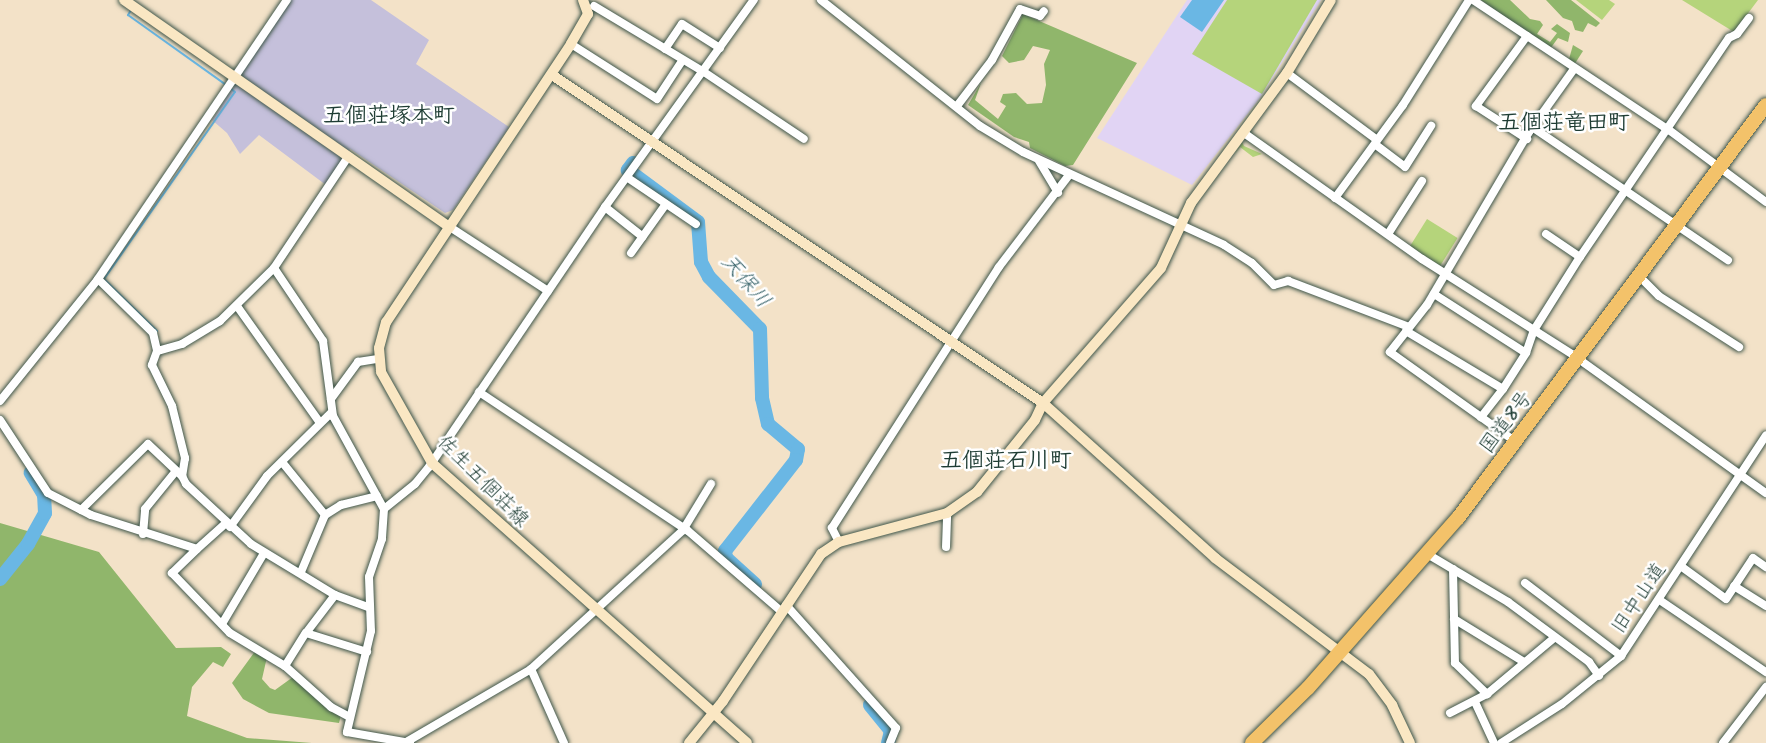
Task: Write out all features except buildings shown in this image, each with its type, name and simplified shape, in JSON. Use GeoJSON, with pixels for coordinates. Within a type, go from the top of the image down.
{"type":"FeatureCollection","features":[{"type":"Feature","properties":{"kind":"highway","name":"国道8号"},"geometry":{"type":"LineString","coordinates":[[1252,743],[1429,555],[1517,443],[1766,105]]}},
{"type":"Feature","properties":{"kind":"street"},"geometry":{"type":"LineString","coordinates":[[0,401],[98,279],[286,0]]}},
{"type":"Feature","properties":{"kind":"street"},"geometry":{"type":"LineString","coordinates":[[384,509],[415,484],[432,463],[605,207],[630,175],[652,139],[718,46],[754,0]]}},
{"type":"Feature","properties":{"kind":"street"},"geometry":{"type":"LineString","coordinates":[[821,0],[980,126],[1039,160],[1181,224],[1186,230],[1241,254],[1274,285],[1288,281],[1337,296],[1408,329],[1503,389]]}},
{"type":"Feature","properties":{"kind":"street"},"geometry":{"type":"LineString","coordinates":[[689,743],[714,712],[821,554],[839,542],[947,513],[977,492],[1035,420],[1043,403],[1146,289],[1165,261],[1200,189],[1287,73],[1331,0]]}},
{"type":"Feature","properties":{"kind":"street"},"geometry":{"type":"LineString","coordinates":[[1335,198],[1403,105],[1471,0],[1669,130],[1766,202]]}},
{"type":"Feature","properties":{"kind":"street"},"geometry":{"type":"LineString","coordinates":[[331,399],[358,362],[378,359],[386,322],[552,75],[586,20],[590,3],[701,71],[804,139]]}},
{"type":"Feature","properties":{"kind":"street"},"geometry":{"type":"LineString","coordinates":[[130,4],[230,85],[348,157],[548,291]]}},
{"type":"Feature","properties":{"kind":"street"},"geometry":{"type":"LineString","coordinates":[[957,106],[992,60],[1020,9],[1040,16],[1044,11]]}},
{"type":"Feature","properties":{"kind":"street"},"geometry":{"type":"LineString","coordinates":[[1481,417],[1503,389],[1526,353],[1534,330],[1580,257],[1669,130],[1729,38],[1737,34],[1749,18]]}},
{"type":"Feature","properties":{"kind":"street"},"geometry":{"type":"LineString","coordinates":[[665,50],[682,24],[718,46]]}},
{"type":"Feature","properties":{"kind":"street"},"geometry":{"type":"LineString","coordinates":[[1527,36],[1476,106],[1527,139]]}},
{"type":"Feature","properties":{"kind":"street"},"geometry":{"type":"LineString","coordinates":[[571,44],[657,99],[682,61]]}},
{"type":"Feature","properties":{"kind":"street"},"geometry":{"type":"LineString","coordinates":[[1517,443],[1390,352],[1434,294],[1532,127],[1574,69]]}},
{"type":"Feature","properties":{"kind":"street"},"geometry":{"type":"LineString","coordinates":[[1287,73],[1405,167],[1431,126]]}},
{"type":"Feature","properties":{"kind":"street"},"geometry":{"type":"LineString","coordinates":[[552,75],[652,139],[1043,403],[1215,558],[1341,651],[1380,686],[1410,743]]}},
{"type":"Feature","properties":{"kind":"street"},"geometry":{"type":"LineString","coordinates":[[1532,127],[1728,260]]}},
{"type":"Feature","properties":{"kind":"street"},"geometry":{"type":"LineString","coordinates":[[1244,133],[1388,234],[1579,359],[1766,492]]}},
{"type":"Feature","properties":{"kind":"street"},"geometry":{"type":"LineString","coordinates":[[157,351],[205,332],[237,306],[274,268],[348,157]]}},
{"type":"Feature","properties":{"kind":"street"},"geometry":{"type":"LineString","coordinates":[[1039,160],[1058,193]]}},
{"type":"Feature","properties":{"kind":"street"},"geometry":{"type":"LineString","coordinates":[[630,175],[666,204],[696,224]]}},
{"type":"Feature","properties":{"kind":"street"},"geometry":{"type":"LineString","coordinates":[[839,542],[832,528],[999,267],[1058,193],[1069,175]]}},
{"type":"Feature","properties":{"kind":"street"},"geometry":{"type":"LineString","coordinates":[[1388,234],[1422,181]]}},
{"type":"Feature","properties":{"kind":"street"},"geometry":{"type":"LineString","coordinates":[[631,253],[666,204]]}},
{"type":"Feature","properties":{"kind":"street"},"geometry":{"type":"LineString","coordinates":[[605,207],[643,237]]}},
{"type":"Feature","properties":{"kind":"street"},"geometry":{"type":"LineString","coordinates":[[1546,234],[1580,257]]}},
{"type":"Feature","properties":{"kind":"street"},"geometry":{"type":"LineString","coordinates":[[274,268],[323,341],[332,412],[384,509],[382,539],[369,577],[368,607],[371,631],[348,716],[347,732],[352,736],[409,742],[531,669],[683,530],[711,490],[711,484]]}},
{"type":"Feature","properties":{"kind":"street"},"geometry":{"type":"LineString","coordinates":[[1639,276],[1659,296],[1739,347]]}},
{"type":"Feature","properties":{"kind":"street"},"geometry":{"type":"LineString","coordinates":[[98,279],[147,326],[157,351],[152,365],[172,406],[186,466],[145,509],[143,534]]}},
{"type":"Feature","properties":{"kind":"street"},"geometry":{"type":"LineString","coordinates":[[1434,294],[1526,353]]}},
{"type":"Feature","properties":{"kind":"street"},"geometry":{"type":"LineString","coordinates":[[237,306],[320,423]]}},
{"type":"Feature","properties":{"kind":"street","name":"佐生五個荘線"},"geometry":{"type":"LineString","coordinates":[[378,359],[388,390],[432,463],[594,611],[714,712],[747,743]]}},
{"type":"Feature","properties":{"kind":"street"},"geometry":{"type":"LineString","coordinates":[[479,392],[683,530],[783,608],[896,728],[890,743]]}},
{"type":"Feature","properties":{"kind":"street"},"geometry":{"type":"LineString","coordinates":[[332,412],[267,476],[228,525],[197,549],[172,573],[222,624],[285,666],[331,707],[348,716]]}},
{"type":"Feature","properties":{"kind":"street"},"geometry":{"type":"LineString","coordinates":[[0,420],[48,493],[81,510],[143,534],[197,549]]}},
{"type":"Feature","properties":{"kind":"street","name":"旧中山道"},"geometry":{"type":"LineString","coordinates":[[1501,743],[1599,676],[1621,656],[1661,601],[1740,472],[1766,435]]}},
{"type":"Feature","properties":{"kind":"street"},"geometry":{"type":"LineString","coordinates":[[81,510],[148,444],[228,525],[264,553],[301,572],[335,595],[368,607]]}},
{"type":"Feature","properties":{"kind":"street"},"geometry":{"type":"LineString","coordinates":[[282,462],[325,515]]}},
{"type":"Feature","properties":{"kind":"street"},"geometry":{"type":"LineString","coordinates":[[301,572],[325,515],[341,505],[377,496]]}},
{"type":"Feature","properties":{"kind":"street"},"geometry":{"type":"LineString","coordinates":[[946,547],[947,513]]}},
{"type":"Feature","properties":{"kind":"street"},"geometry":{"type":"LineString","coordinates":[[222,624],[264,553]]}},
{"type":"Feature","properties":{"kind":"street"},"geometry":{"type":"LineString","coordinates":[[1429,555],[1508,602],[1589,662],[1599,676]]}},
{"type":"Feature","properties":{"kind":"street"},"geometry":{"type":"LineString","coordinates":[[1682,567],[1726,598],[1753,558],[1766,567]]}},
{"type":"Feature","properties":{"kind":"street"},"geometry":{"type":"LineString","coordinates":[[1453,569],[1455,663],[1487,694]]}},
{"type":"Feature","properties":{"kind":"street"},"geometry":{"type":"LineString","coordinates":[[1525,584],[1621,656]]}},
{"type":"Feature","properties":{"kind":"street"},"geometry":{"type":"LineString","coordinates":[[1734,586],[1766,606]]}},
{"type":"Feature","properties":{"kind":"street"},"geometry":{"type":"LineString","coordinates":[[285,666],[306,633],[335,595]]}},
{"type":"Feature","properties":{"kind":"street"},"geometry":{"type":"LineString","coordinates":[[1661,601],[1766,672]]}},
{"type":"Feature","properties":{"kind":"street"},"geometry":{"type":"LineString","coordinates":[[1454,619],[1524,662]]}},
{"type":"Feature","properties":{"kind":"street"},"geometry":{"type":"LineString","coordinates":[[306,633],[367,652]]}},
{"type":"Feature","properties":{"kind":"street"},"geometry":{"type":"LineString","coordinates":[[1450,713],[1487,694],[1554,638]]}},
{"type":"Feature","properties":{"kind":"street"},"geometry":{"type":"LineString","coordinates":[[531,669],[564,743]]}},
{"type":"Feature","properties":{"kind":"street"},"geometry":{"type":"LineString","coordinates":[[1723,743],[1766,688]]}},
{"type":"Feature","properties":{"kind":"street"},"geometry":{"type":"LineString","coordinates":[[1475,702],[1494,743]]}},
{"type":"Feature","properties":{"kind":"shaded area"},"geometry":{"type":"Polygon","coordinates":[[[288,0],[371,0],[429,40],[416,64],[509,127],[453,210],[445,213],[350,149],[326,185],[259,135],[240,154],[227,133],[212,120],[288,0]]]}},
{"type":"Feature","properties":{"kind":"shaded area"},"geometry":{"type":"Polygon","coordinates":[[[1187,0],[1321,0],[1260,98],[1192,185],[1097,138],[1187,0]]]}},
{"type":"Feature","properties":{"kind":"green space"},"geometry":{"type":"Polygon","coordinates":[[[1227,0],[1317,0],[1262,94],[1192,54],[1227,0]]]}},
{"type":"Feature","properties":{"kind":"green space"},"geometry":{"type":"Polygon","coordinates":[[[1481,0],[1510,0],[1530,19],[1540,21],[1543,25],[1537,34],[1550,42],[1557,33],[1551,29],[1557,24],[1570,33],[1568,42],[1558,38],[1550,49],[1481,0]]]}},
{"type":"Feature","properties":{"kind":"green space"},"geometry":{"type":"Polygon","coordinates":[[[1546,0],[1571,0],[1600,23],[1596,27],[1588,23],[1583,32],[1575,30],[1572,21],[1563,18],[1546,0]]]}},
{"type":"Feature","properties":{"kind":"green space"},"geometry":{"type":"Polygon","coordinates":[[[1576,0],[1609,0],[1615,4],[1602,20],[1576,0]]]}},
{"type":"Feature","properties":{"kind":"green space"},"geometry":{"type":"Polygon","coordinates":[[[1682,0],[1758,0],[1734,32],[1682,0]]]}},
{"type":"Feature","properties":{"kind":"green space"},"geometry":{"type":"Polygon","coordinates":[[[1023,14],[1137,63],[1073,165],[1065,166],[1030,148],[1029,142],[1014,137],[968,105],[981,83],[975,100],[998,119],[1006,106],[1000,102],[1003,94],[1016,93],[1027,104],[1042,103],[1046,85],[1044,64],[1050,50],[1033,46],[1024,60],[1009,63],[1002,56],[1023,14]]]}},
{"type":"Feature","properties":{"kind":"green space"},"geometry":{"type":"Polygon","coordinates":[[[1573,45],[1583,51],[1574,65],[1569,59],[1573,45]]]}},
{"type":"Feature","properties":{"kind":"green space"},"geometry":{"type":"Polygon","coordinates":[[[1242,142],[1244,146],[1262,154],[1253,157],[1240,147],[1235,154],[1242,142]]]}},
{"type":"Feature","properties":{"kind":"green space"},"geometry":{"type":"Polygon","coordinates":[[[1427,219],[1458,238],[1440,266],[1410,247],[1427,219]]]}},
{"type":"Feature","properties":{"kind":"green space"},"geometry":{"type":"Polygon","coordinates":[[[0,523],[99,552],[176,648],[221,647],[231,654],[223,667],[213,662],[192,687],[187,716],[247,738],[312,743],[0,743],[0,523]]]}},
{"type":"Feature","properties":{"kind":"green space"},"geometry":{"type":"Polygon","coordinates":[[[256,650],[267,657],[262,679],[270,688],[275,690],[293,677],[341,715],[339,723],[269,713],[243,699],[232,683],[256,650]]]}},
{"type":"Feature","properties":{"kind":"water"},"geometry":{"type":"Polygon","coordinates":[[[1192,0],[1224,0],[1202,32],[1180,17],[1192,0]]]}},
{"type":"Feature","properties":{"kind":"waterway"},"geometry":{"type":"LineString","coordinates":[[131,10],[128,15],[226,85]]}},
{"type":"Feature","properties":{"kind":"waterway"},"geometry":{"type":"LineString","coordinates":[[157,331],[104,279],[235,92],[230,88]]}},
{"type":"Feature","properties":{"kind":"waterway","name":"天保川"},"geometry":{"type":"LineString","coordinates":[[633,163],[628,170],[698,222],[701,262],[709,277],[760,329],[762,398],[768,424],[798,449],[796,460],[725,551],[726,558],[755,584]]}},
{"type":"Feature","properties":{"kind":"waterway"},"geometry":{"type":"LineString","coordinates":[[0,579],[28,544],[45,513],[44,495],[31,473]]}},
{"type":"Feature","properties":{"kind":"waterway","name":"天保川"},"geometry":{"type":"LineString","coordinates":[[870,705],[891,731],[888,743]]}},
{"type":"Feature","properties":{"kind":"district","name":"五個荘塚本町"},"geometry":{"type":"Point","coordinates":[389,117]}},
{"type":"Feature","properties":{"kind":"district","name":"五個荘竜田町"},"geometry":{"type":"Point","coordinates":[1564,124]}},
{"type":"Feature","properties":{"kind":"district","name":"五個荘石川町"},"geometry":{"type":"Point","coordinates":[1006,462]}}]}
